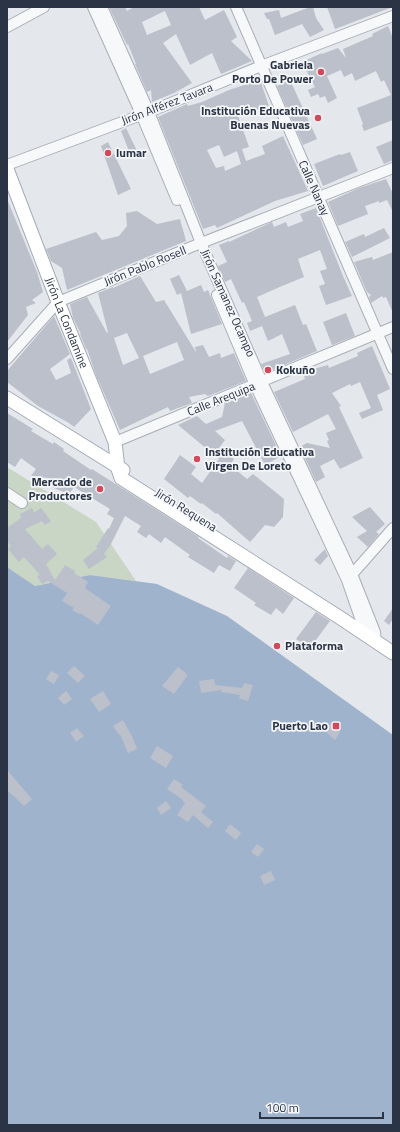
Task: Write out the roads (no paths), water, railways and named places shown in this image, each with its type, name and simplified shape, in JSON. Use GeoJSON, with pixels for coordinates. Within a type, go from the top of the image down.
{"type":"FeatureCollection","features":[{"type":"Feature","properties":{"kind":"main road","name":"Jirón La Condamine"},"geometry":{"type":"LineString","coordinates":[[7,169],[58,302],[115,442],[120,472]]}},
{"type":"Feature","properties":{"kind":"main road","name":"Jirón Requena"},"geometry":{"type":"LineString","coordinates":[[7,398],[370,634]]}},
{"type":"Feature","properties":{"kind":"main road"},"geometry":{"type":"LineString","coordinates":[[370,634],[393,642]]}},
{"type":"Feature","properties":{"kind":"main road"},"geometry":{"type":"LineString","coordinates":[[370,634],[393,653]]}},
{"type":"Feature","properties":{"kind":"street"},"geometry":{"type":"LineString","coordinates":[[7,27],[44,7]]}},
{"type":"Feature","properties":{"kind":"street","name":"Jirón Samanez Ocampo"},"geometry":{"type":"LineString","coordinates":[[93,7],[145,113]]}},
{"type":"Feature","properties":{"kind":"street","name":"Jirón Samanez Ocampo"},"geometry":{"type":"LineString","coordinates":[[102,7],[199,244],[259,384],[350,577],[370,634]]}},
{"type":"Feature","properties":{"kind":"street","name":"Calle Nanay"},"geometry":{"type":"LineString","coordinates":[[236,7],[393,369]]}},
{"type":"Feature","properties":{"kind":"street"},"geometry":{"type":"LineString","coordinates":[[389,7],[393,16]]}},
{"type":"Feature","properties":{"kind":"street","name":"Jirón Alférez Tavara"},"geometry":{"type":"LineString","coordinates":[[7,165],[393,16]]}},
{"type":"Feature","properties":{"kind":"street","name":"Jirón Pablo Rosell"},"geometry":{"type":"LineString","coordinates":[[7,359],[58,302],[199,244],[393,168]]}},
{"type":"Feature","properties":{"kind":"street","name":"Calle Arequipa"},"geometry":{"type":"LineString","coordinates":[[115,442],[259,384],[393,327]]}},
{"type":"Feature","properties":{"kind":"street"},"geometry":{"type":"LineString","coordinates":[[7,494],[22,503]]}},
{"type":"Feature","properties":{"kind":"street"},"geometry":{"type":"LineString","coordinates":[[350,577],[393,528]]}},
{"type":"Feature","properties":{"kind":"street","name":"Jirón Samanez Ocampo"},"geometry":{"type":"LineString","coordinates":[[350,577],[370,634]]}},
{"type":"Feature","properties":{"kind":"water"},"geometry":{"type":"Polygon","coordinates":[[[7,567],[35,586],[90,575],[157,584],[227,616],[393,735],[393,1125],[7,1125],[7,567]]]}},
{"type":"Feature","properties":{"kind":"place","name":"Gabriela Porto De Power"},"geometry":{"type":"Point","coordinates":[321,72]}},
{"type":"Feature","properties":{"kind":"place","name":"Institución Educativa Buenas Nuevas"},"geometry":{"type":"Point","coordinates":[318,118]}},
{"type":"Feature","properties":{"kind":"place","name":"lumar"},"geometry":{"type":"Point","coordinates":[108,153]}},
{"type":"Feature","properties":{"kind":"place","name":"Kokuño"},"geometry":{"type":"Point","coordinates":[268,370]}},
{"type":"Feature","properties":{"kind":"place","name":"Institución Educativa Virgen De Loreto"},"geometry":{"type":"Point","coordinates":[197,459]}},
{"type":"Feature","properties":{"kind":"place","name":"Mercado de Productores"},"geometry":{"type":"Point","coordinates":[100,489]}},
{"type":"Feature","properties":{"kind":"place","name":"Plataforma"},"geometry":{"type":"Point","coordinates":[277,646]}},
{"type":"Feature","properties":{"kind":"place","name":"Puerto Lao"},"geometry":{"type":"Point","coordinates":[336,726]}}]}
